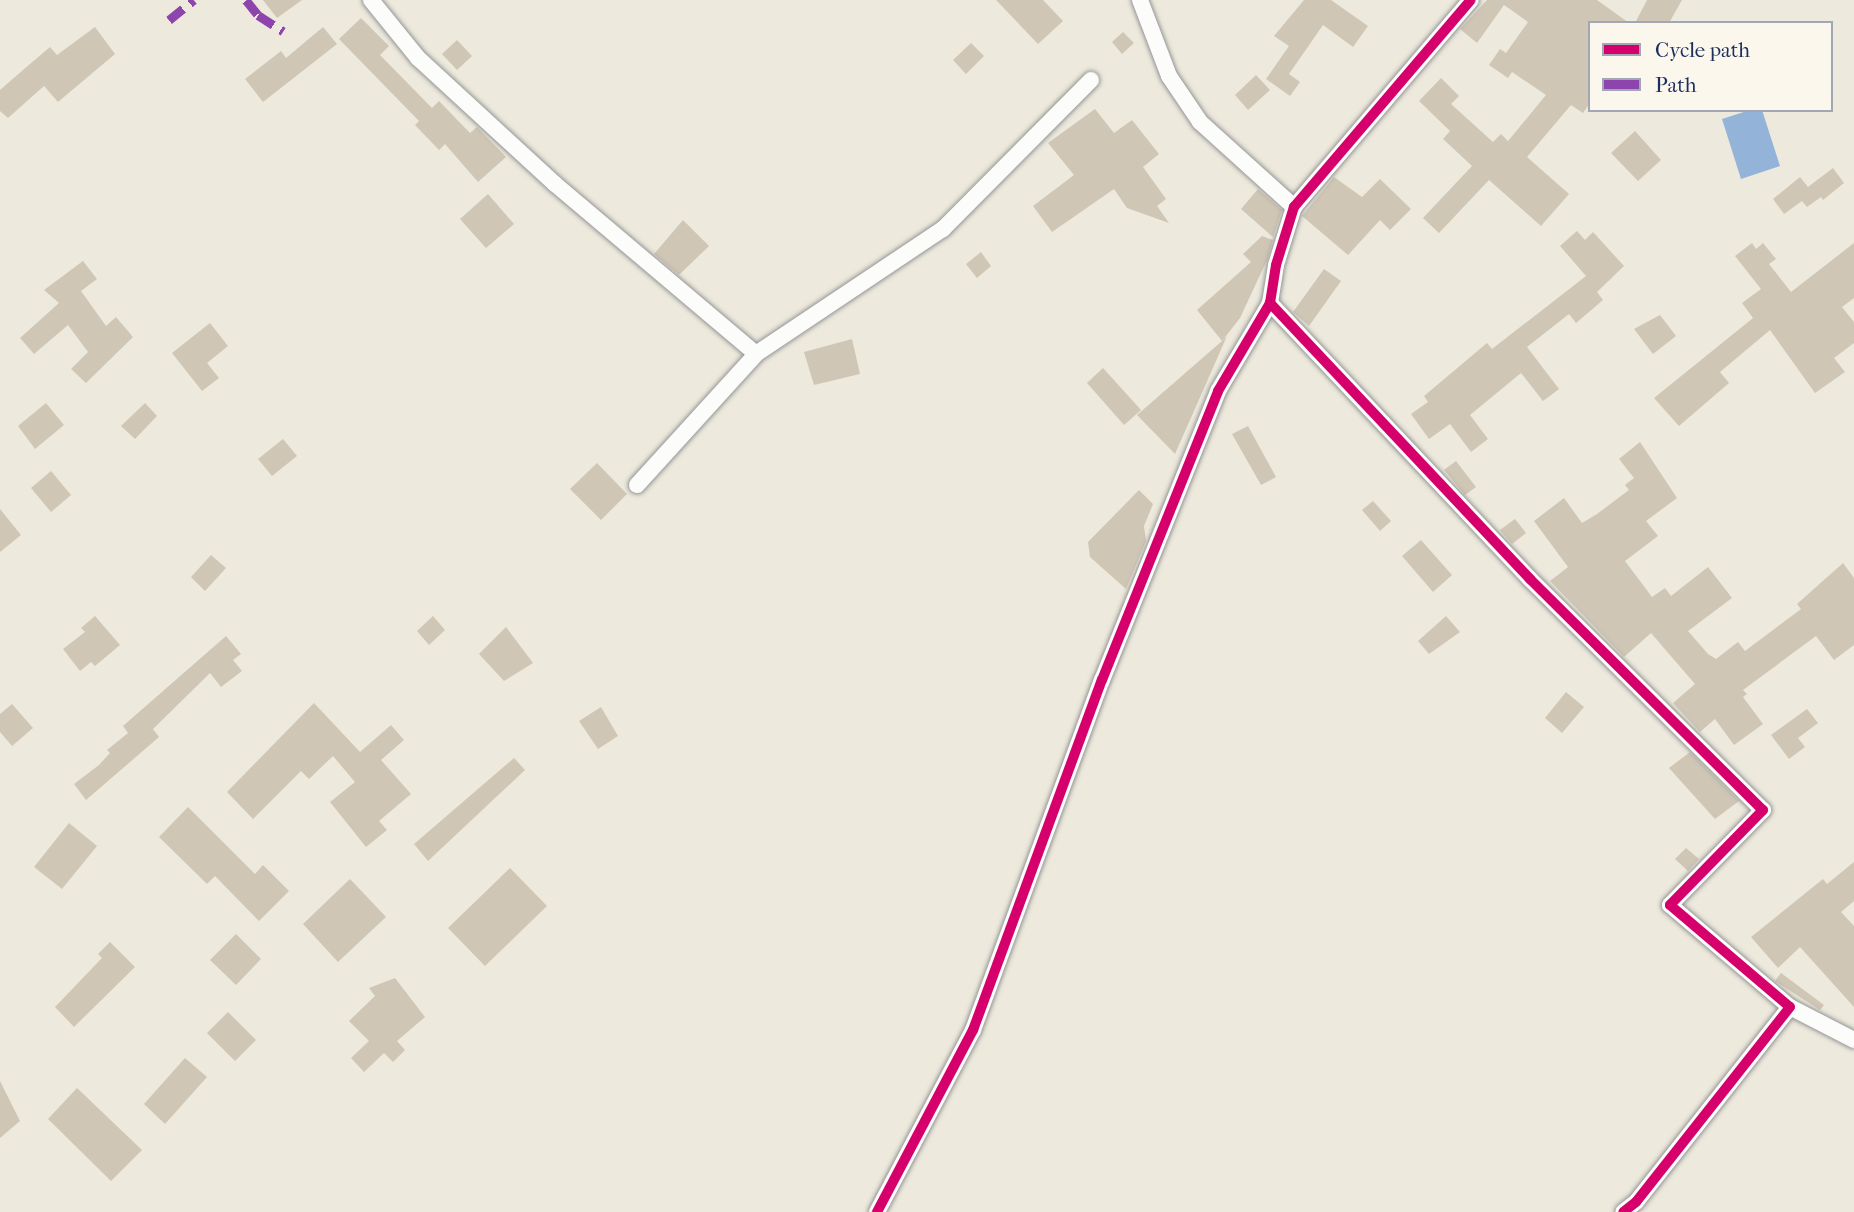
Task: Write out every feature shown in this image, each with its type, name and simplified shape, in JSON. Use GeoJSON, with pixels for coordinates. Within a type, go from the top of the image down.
{"type":"FeatureCollection","features":[{"type":"Feature","properties":{"kind":"street"},"geometry":{"type":"LineString","coordinates":[[370,0],[418,58],[555,184],[756,354]]}},
{"type":"Feature","properties":{"kind":"street"},"geometry":{"type":"LineString","coordinates":[[1140,0],[1169,76],[1200,122],[1294,208]]}},
{"type":"Feature","properties":{"kind":"street"},"geometry":{"type":"LineString","coordinates":[[877,1212],[973,1030],[1102,680],[1218,391],[1270,303],[1276,265],[1294,208],[1448,32],[1471,0]]}},
{"type":"Feature","properties":{"kind":"street"},"geometry":{"type":"LineString","coordinates":[[636,485],[756,354],[943,229],[1091,80]]}},
{"type":"Feature","properties":{"kind":"street"},"geometry":{"type":"LineString","coordinates":[[1270,303],[1530,579],[1763,810],[1671,905],[1790,1007],[1854,1040]]}},
{"type":"Feature","properties":{"kind":"street"},"geometry":{"type":"LineString","coordinates":[[1623,1212],[1790,1007]]}},
{"type":"Feature","properties":{"kind":"water"},"geometry":{"type":"Polygon","coordinates":[[[1744,112],[1763,112],[1780,166],[1741,179],[1722,119],[1744,112]]]}},
{"type":"Feature","properties":{"kind":"building"},"geometry":{"type":"Polygon","coordinates":[[[263,0],[302,0],[277,18],[263,0]]]}},
{"type":"Feature","properties":{"kind":"building"},"geometry":{"type":"Polygon","coordinates":[[[996,0],[1043,0],[1063,21],[1038,44],[996,0]]]}},
{"type":"Feature","properties":{"kind":"building"},"geometry":{"type":"Polygon","coordinates":[[[1304,0],[1331,0],[1368,26],[1353,47],[1323,25],[1289,74],[1300,82],[1290,96],[1266,79],[1289,46],[1274,36],[1304,0]]]}},
{"type":"Feature","properties":{"kind":"building"},"geometry":{"type":"Polygon","coordinates":[[[1487,0],[1597,0],[1626,21],[1588,21],[1588,106],[1583,113],[1571,105],[1527,157],[1569,194],[1541,226],[1489,180],[1439,233],[1423,218],[1472,166],[1443,139],[1450,131],[1419,101],[1441,78],[1459,96],[1451,104],[1493,142],[1501,134],[1508,141],[1546,95],[1512,72],[1508,78],[1489,65],[1500,49],[1506,53],[1528,22],[1504,5],[1477,43],[1460,29],[1487,0]]]}},
{"type":"Feature","properties":{"kind":"building"},"geometry":{"type":"Polygon","coordinates":[[[1647,0],[1682,0],[1670,21],[1636,21],[1647,0]]]}},
{"type":"Feature","properties":{"kind":"building"},"geometry":{"type":"Polygon","coordinates":[[[361,18],[389,46],[380,55],[432,108],[439,101],[470,133],[477,127],[506,157],[478,182],[445,144],[439,150],[415,125],[419,121],[339,39],[361,18]]]}},
{"type":"Feature","properties":{"kind":"building"},"geometry":{"type":"Polygon","coordinates":[[[95,27],[115,54],[58,102],[44,86],[8,118],[0,111],[0,90],[50,47],[57,55],[95,27]]]}},
{"type":"Feature","properties":{"kind":"building"},"geometry":{"type":"Polygon","coordinates":[[[323,27],[337,44],[263,102],[245,79],[281,51],[286,58],[323,27]]]}},
{"type":"Feature","properties":{"kind":"building"},"geometry":{"type":"Polygon","coordinates":[[[1123,32],[1134,43],[1122,54],[1112,42],[1123,32]]]}},
{"type":"Feature","properties":{"kind":"building"},"geometry":{"type":"Polygon","coordinates":[[[457,40],[472,56],[457,70],[442,54],[457,40]]]}},
{"type":"Feature","properties":{"kind":"building"},"geometry":{"type":"Polygon","coordinates":[[[971,43],[984,56],[966,74],[953,60],[971,43]]]}},
{"type":"Feature","properties":{"kind":"building"},"geometry":{"type":"Polygon","coordinates":[[[1256,75],[1270,90],[1248,110],[1235,95],[1256,75]]]}},
{"type":"Feature","properties":{"kind":"building"},"geometry":{"type":"Polygon","coordinates":[[[1095,109],[1114,133],[1132,120],[1159,154],[1143,167],[1166,199],[1157,206],[1169,223],[1127,208],[1114,189],[1052,232],[1033,206],[1074,175],[1048,143],[1095,109]]]}},
{"type":"Feature","properties":{"kind":"building"},"geometry":{"type":"Polygon","coordinates":[[[1635,131],[1661,160],[1638,181],[1611,153],[1635,131]]]}},
{"type":"Feature","properties":{"kind":"building"},"geometry":{"type":"Polygon","coordinates":[[[1833,168],[1844,183],[1823,200],[1821,197],[1807,207],[1802,201],[1784,214],[1773,199],[1800,177],[1808,187],[1833,168]]]}},
{"type":"Feature","properties":{"kind":"building"},"geometry":{"type":"Polygon","coordinates":[[[1334,177],[1362,197],[1380,179],[1411,209],[1390,230],[1380,220],[1348,255],[1302,216],[1334,177]]]}},
{"type":"Feature","properties":{"kind":"building"},"geometry":{"type":"Polygon","coordinates":[[[1258,189],[1282,210],[1273,237],[1241,209],[1258,189]]]}},
{"type":"Feature","properties":{"kind":"building"},"geometry":{"type":"Polygon","coordinates":[[[488,194],[514,224],[486,248],[460,219],[488,194]]]}},
{"type":"Feature","properties":{"kind":"building"},"geometry":{"type":"Polygon","coordinates":[[[683,220],[709,246],[679,275],[654,254],[683,220]]]}},
{"type":"Feature","properties":{"kind":"building"},"geometry":{"type":"Polygon","coordinates":[[[1577,231],[1585,240],[1593,232],[1624,266],[1597,292],[1603,300],[1576,323],[1569,314],[1527,347],[1559,389],[1543,401],[1521,373],[1470,415],[1488,439],[1471,452],[1450,424],[1429,439],[1411,414],[1428,402],[1424,396],[1487,343],[1492,349],[1586,276],[1560,246],[1577,231]]]}},
{"type":"Feature","properties":{"kind":"building"},"geometry":{"type":"Polygon","coordinates":[[[1262,236],[1273,240],[1267,260],[1240,318],[1222,341],[1197,310],[1251,262],[1243,254],[1262,236]]]}},
{"type":"Feature","properties":{"kind":"building"},"geometry":{"type":"Polygon","coordinates":[[[1752,243],[1756,249],[1763,243],[1776,259],[1769,264],[1791,292],[1854,243],[1854,298],[1842,307],[1854,322],[1854,343],[1834,358],[1845,372],[1815,393],[1770,330],[1720,372],[1729,383],[1679,426],[1654,398],[1753,318],[1742,303],[1761,289],[1735,256],[1752,243]]]}},
{"type":"Feature","properties":{"kind":"building"},"geometry":{"type":"Polygon","coordinates":[[[981,252],[991,266],[977,278],[966,264],[981,252]]]}},
{"type":"Feature","properties":{"kind":"building"},"geometry":{"type":"Polygon","coordinates":[[[83,261],[97,279],[81,291],[106,326],[116,317],[133,337],[86,383],[71,369],[88,352],[68,325],[34,354],[20,338],[59,303],[44,290],[83,261]]]}},
{"type":"Feature","properties":{"kind":"building"},"geometry":{"type":"Polygon","coordinates":[[[1324,269],[1341,281],[1309,326],[1293,312],[1324,269]]]}},
{"type":"Feature","properties":{"kind":"building"},"geometry":{"type":"Polygon","coordinates":[[[1660,315],[1676,336],[1653,354],[1634,329],[1660,315]]]}},
{"type":"Feature","properties":{"kind":"building"},"geometry":{"type":"Polygon","coordinates":[[[210,323],[228,346],[207,363],[219,378],[202,391],[172,353],[210,323]]]}},
{"type":"Feature","properties":{"kind":"building"},"geometry":{"type":"Polygon","coordinates":[[[1227,336],[1175,454],[1137,415],[1227,336]]]}},
{"type":"Feature","properties":{"kind":"building"},"geometry":{"type":"Polygon","coordinates":[[[852,339],[860,374],[814,385],[804,352],[852,339]]]}},
{"type":"Feature","properties":{"kind":"building"},"geometry":{"type":"Polygon","coordinates":[[[1103,368],[1141,410],[1124,425],[1087,383],[1103,368]]]}},
{"type":"Feature","properties":{"kind":"building"},"geometry":{"type":"Polygon","coordinates":[[[46,403],[64,425],[35,449],[18,426],[46,403]]]}},
{"type":"Feature","properties":{"kind":"building"},"geometry":{"type":"Polygon","coordinates":[[[145,403],[157,416],[135,439],[121,426],[145,403]]]}},
{"type":"Feature","properties":{"kind":"building"},"geometry":{"type":"Polygon","coordinates":[[[1248,426],[1276,477],[1261,485],[1232,434],[1248,426]]]}},
{"type":"Feature","properties":{"kind":"building"},"geometry":{"type":"Polygon","coordinates":[[[283,439],[297,456],[272,476],[258,459],[283,439]]]}},
{"type":"Feature","properties":{"kind":"building"},"geometry":{"type":"Polygon","coordinates":[[[1640,442],[1677,498],[1646,521],[1658,536],[1625,561],[1652,597],[1665,588],[1671,596],[1708,567],[1732,598],[1688,631],[1708,654],[1716,659],[1738,642],[1745,651],[1801,609],[1797,604],[1843,563],[1854,578],[1854,645],[1834,660],[1816,636],[1743,690],[1747,694],[1743,697],[1763,724],[1734,745],[1715,719],[1700,732],[1673,703],[1695,684],[1651,633],[1624,657],[1550,581],[1568,567],[1534,521],[1564,498],[1582,523],[1597,514],[1629,490],[1625,485],[1634,478],[1619,459],[1640,442]]]}},
{"type":"Feature","properties":{"kind":"building"},"geometry":{"type":"Polygon","coordinates":[[[1456,461],[1476,487],[1465,495],[1444,470],[1456,461]]]}},
{"type":"Feature","properties":{"kind":"building"},"geometry":{"type":"Polygon","coordinates":[[[597,463],[627,494],[601,520],[570,489],[597,463]]]}},
{"type":"Feature","properties":{"kind":"building"},"geometry":{"type":"Polygon","coordinates":[[[51,471],[71,495],[51,512],[31,488],[51,471]]]}},
{"type":"Feature","properties":{"kind":"building"},"geometry":{"type":"Polygon","coordinates":[[[1139,490],[1153,504],[1144,526],[1146,541],[1126,589],[1090,557],[1088,542],[1139,490]]]}},
{"type":"Feature","properties":{"kind":"building"},"geometry":{"type":"Polygon","coordinates":[[[1373,501],[1391,521],[1380,531],[1362,510],[1373,501]]]}},
{"type":"Feature","properties":{"kind":"building"},"geometry":{"type":"Polygon","coordinates":[[[0,509],[21,535],[0,552],[0,509]]]}},
{"type":"Feature","properties":{"kind":"building"},"geometry":{"type":"Polygon","coordinates":[[[1515,519],[1526,533],[1512,544],[1500,530],[1515,519]]]}},
{"type":"Feature","properties":{"kind":"building"},"geometry":{"type":"Polygon","coordinates":[[[1421,540],[1452,575],[1433,592],[1402,556],[1421,540]]]}},
{"type":"Feature","properties":{"kind":"building"},"geometry":{"type":"Polygon","coordinates":[[[211,555],[226,568],[205,591],[191,577],[211,555]]]}},
{"type":"Feature","properties":{"kind":"building"},"geometry":{"type":"Polygon","coordinates":[[[95,616],[120,645],[95,666],[91,662],[80,671],[63,649],[85,632],[81,628],[95,616]]]}},
{"type":"Feature","properties":{"kind":"building"},"geometry":{"type":"Polygon","coordinates":[[[433,616],[445,630],[429,645],[417,631],[433,616]]]}},
{"type":"Feature","properties":{"kind":"building"},"geometry":{"type":"Polygon","coordinates":[[[1446,616],[1460,632],[1429,654],[1418,641],[1446,616]]]}},
{"type":"Feature","properties":{"kind":"building"},"geometry":{"type":"Polygon","coordinates":[[[506,627],[533,663],[504,681],[479,654],[506,627]]]}},
{"type":"Feature","properties":{"kind":"building"},"geometry":{"type":"Polygon","coordinates":[[[226,636],[241,654],[233,660],[242,671],[221,687],[210,673],[153,729],[159,737],[86,800],[74,784],[99,765],[110,753],[107,750],[128,733],[123,726],[226,636]]]}},
{"type":"Feature","properties":{"kind":"building"},"geometry":{"type":"Polygon","coordinates":[[[1566,692],[1584,707],[1562,733],[1545,718],[1566,692]]]}},
{"type":"Feature","properties":{"kind":"building"},"geometry":{"type":"Polygon","coordinates":[[[314,703],[360,752],[391,725],[404,740],[381,760],[411,794],[379,821],[387,830],[366,847],[330,802],[355,782],[333,756],[309,779],[301,771],[253,819],[227,792],[314,703]]]}},
{"type":"Feature","properties":{"kind":"building"},"geometry":{"type":"Polygon","coordinates":[[[12,704],[33,728],[12,746],[0,732],[0,714],[12,704]]]}},
{"type":"Feature","properties":{"kind":"building"},"geometry":{"type":"Polygon","coordinates":[[[601,707],[618,736],[598,749],[579,721],[601,707]]]}},
{"type":"Feature","properties":{"kind":"building"},"geometry":{"type":"Polygon","coordinates":[[[1807,709],[1818,723],[1798,738],[1805,747],[1789,759],[1771,735],[1807,709]]]}},
{"type":"Feature","properties":{"kind":"building"},"geometry":{"type":"Polygon","coordinates":[[[1690,752],[1739,801],[1715,819],[1669,768],[1690,752]]]}},
{"type":"Feature","properties":{"kind":"building"},"geometry":{"type":"Polygon","coordinates":[[[514,758],[525,770],[428,861],[414,844],[514,758]]]}},
{"type":"Feature","properties":{"kind":"building"},"geometry":{"type":"Polygon","coordinates":[[[188,807],[255,874],[263,865],[289,891],[259,921],[215,876],[207,884],[159,837],[188,807]]]}},
{"type":"Feature","properties":{"kind":"building"},"geometry":{"type":"Polygon","coordinates":[[[69,823],[97,846],[62,889],[34,867],[69,823]]]}},
{"type":"Feature","properties":{"kind":"building"},"geometry":{"type":"Polygon","coordinates":[[[1686,848],[1699,859],[1688,871],[1675,859],[1686,848]]]}},
{"type":"Feature","properties":{"kind":"building"},"geometry":{"type":"Polygon","coordinates":[[[1854,862],[1854,901],[1841,912],[1854,926],[1854,1007],[1800,947],[1778,968],[1751,937],[1823,879],[1827,884],[1854,862]]]}},
{"type":"Feature","properties":{"kind":"building"},"geometry":{"type":"Polygon","coordinates":[[[510,868],[547,906],[485,966],[448,928],[510,868]]]}},
{"type":"Feature","properties":{"kind":"building"},"geometry":{"type":"Polygon","coordinates":[[[350,879],[386,917],[338,962],[303,924],[350,879]]]}},
{"type":"Feature","properties":{"kind":"building"},"geometry":{"type":"Polygon","coordinates":[[[236,934],[261,959],[236,985],[210,960],[236,934]]]}},
{"type":"Feature","properties":{"kind":"building"},"geometry":{"type":"Polygon","coordinates":[[[110,942],[135,967],[74,1027],[55,1007],[102,958],[98,954],[110,942]]]}},
{"type":"Feature","properties":{"kind":"building"},"geometry":{"type":"Polygon","coordinates":[[[1781,973],[1824,1005],[1820,1010],[1775,981],[1781,973]]]}},
{"type":"Feature","properties":{"kind":"building"},"geometry":{"type":"Polygon","coordinates":[[[395,978],[425,1017],[397,1041],[405,1050],[393,1062],[384,1053],[364,1072],[351,1058],[369,1041],[349,1021],[375,996],[369,988],[395,978]]]}},
{"type":"Feature","properties":{"kind":"building"},"geometry":{"type":"Polygon","coordinates":[[[228,1012],[256,1040],[235,1061],[207,1033],[228,1012]]]}},
{"type":"Feature","properties":{"kind":"building"},"geometry":{"type":"Polygon","coordinates":[[[185,1058],[207,1077],[165,1124],[144,1104],[185,1058]]]}},
{"type":"Feature","properties":{"kind":"building"},"geometry":{"type":"Polygon","coordinates":[[[0,1081],[20,1121],[0,1138],[0,1081]]]}},
{"type":"Feature","properties":{"kind":"building"},"geometry":{"type":"Polygon","coordinates":[[[77,1088],[142,1150],[111,1181],[48,1119],[77,1088]]]}},
{"type":"Feature","properties":{"kind":"marked path"},"geometry":{"type":"LineString","coordinates":[[169,20],[194,0]]}},
{"type":"Feature","properties":{"kind":"marked path"},"geometry":{"type":"LineString","coordinates":[[246,0],[258,15],[283,31]]}},
{"type":"Feature","properties":{"kind":"cycle path"},"geometry":{"type":"LineString","coordinates":[[877,1212],[973,1030],[1102,680],[1218,391],[1270,303],[1276,265],[1294,207],[1471,0]]}},
{"type":"Feature","properties":{"kind":"cycle path"},"geometry":{"type":"LineString","coordinates":[[1270,303],[1530,579],[1763,810],[1670,905],[1790,1007],[1636,1202],[1623,1212]]}}]}
